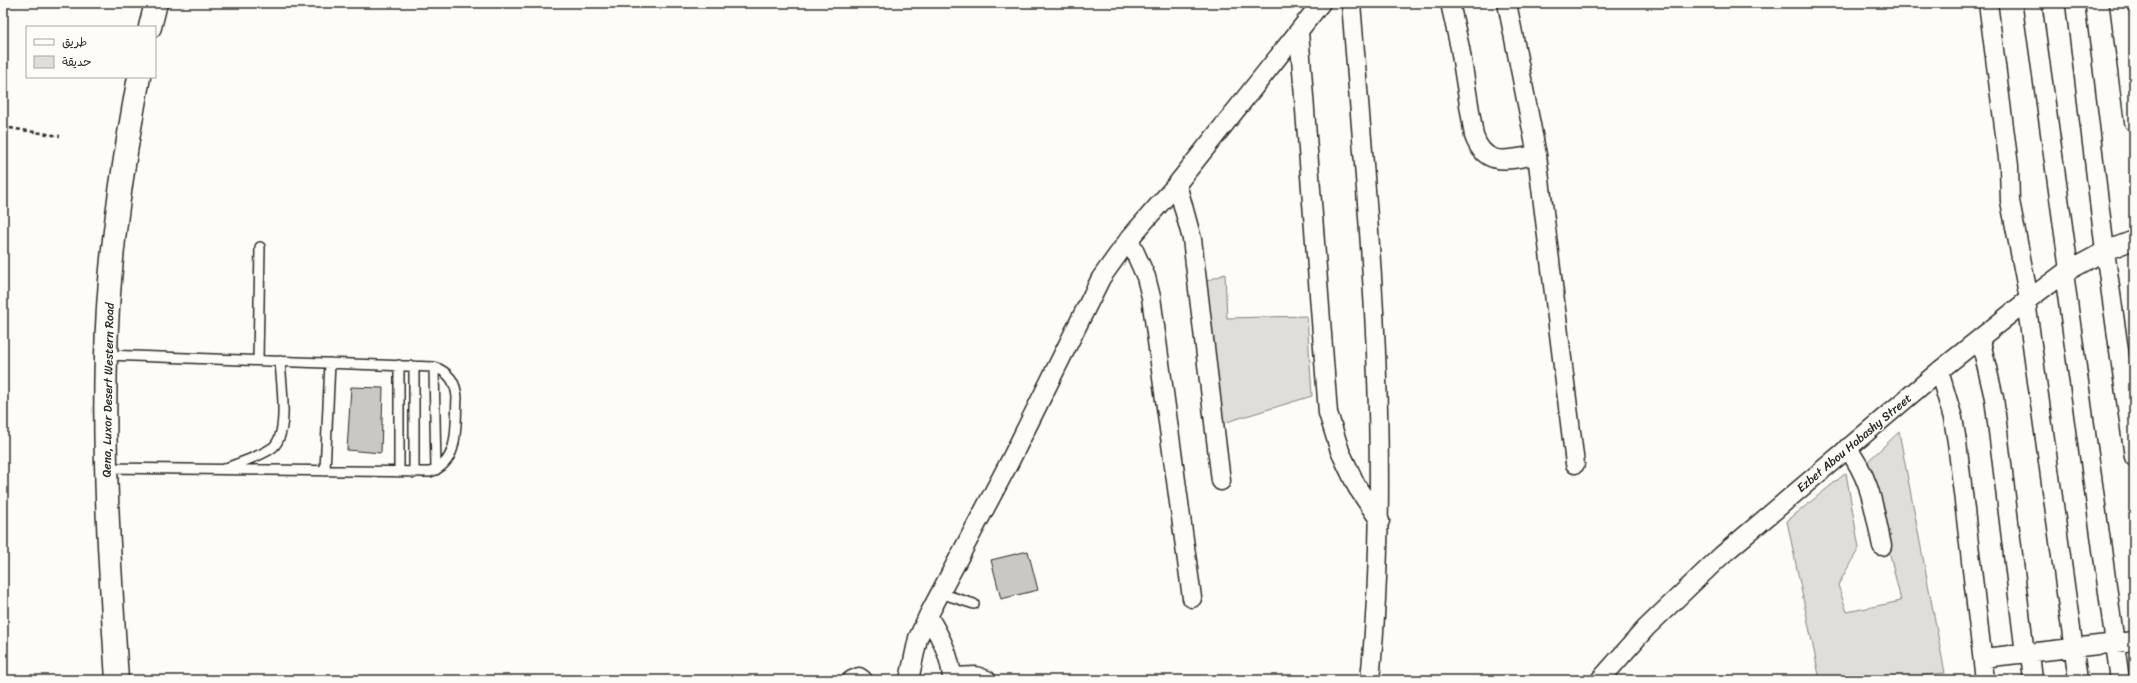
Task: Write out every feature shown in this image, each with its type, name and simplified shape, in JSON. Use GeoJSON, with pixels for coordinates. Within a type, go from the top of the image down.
{"type":"FeatureCollection","features":[{"type":"Feature","properties":{"kind":"main road"},"geometry":{"type":"LineString","coordinates":[[150,26],[156,3]]}},
{"type":"Feature","properties":{"kind":"main road","name":"Qena, Luxor Desert Western Road"},"geometry":{"type":"LineString","coordinates":[[117,680],[106,468],[106,355],[113,246],[121,182],[139,78]]}},
{"type":"Feature","properties":{"kind":"street"},"geometry":{"type":"LineString","coordinates":[[909,680],[918,638],[928,616],[1009,463],[1098,285],[1129,239],[1177,184],[1321,3]]}},
{"type":"Feature","properties":{"kind":"street"},"geometry":{"type":"LineString","coordinates":[[1351,3],[1368,205],[1380,452],[1380,521],[1377,589],[1370,680]]}},
{"type":"Feature","properties":{"kind":"street"},"geometry":{"type":"LineString","coordinates":[[1450,3],[1460,48],[1474,136],[1479,149],[1489,158],[1503,160],[1537,155]]}},
{"type":"Feature","properties":{"kind":"street"},"geometry":{"type":"LineString","coordinates":[[1507,3],[1537,155],[1575,464]]}},
{"type":"Feature","properties":{"kind":"street"},"geometry":{"type":"LineString","coordinates":[[1988,3],[2009,166],[2010,201],[2027,300],[2078,680]]}},
{"type":"Feature","properties":{"kind":"street"},"geometry":{"type":"LineString","coordinates":[[2032,3],[2120,680]]}},
{"type":"Feature","properties":{"kind":"street"},"geometry":{"type":"LineString","coordinates":[[2075,3],[2105,251],[2134,457]]}},
{"type":"Feature","properties":{"kind":"street"},"geometry":{"type":"LineString","coordinates":[[2119,3],[2134,122]]}},
{"type":"Feature","properties":{"kind":"street"},"geometry":{"type":"LineString","coordinates":[[1299,31],[1328,413],[1340,451],[1357,487],[1380,521]]}},
{"type":"Feature","properties":{"kind":"street"},"geometry":{"type":"LineString","coordinates":[[1177,184],[1192,239],[1221,481]]}},
{"type":"Feature","properties":{"kind":"street"},"geometry":{"type":"LineString","coordinates":[[1129,239],[1146,277],[1151,297],[1192,598]]}},
{"type":"Feature","properties":{"kind":"street","name":"Ezbet Abou Habashy Street"},"geometry":{"type":"LineString","coordinates":[[1600,680],[1646,628],[1721,556],[1939,371],[2027,300],[2066,271],[2105,251],[2134,240]]}},
{"type":"Feature","properties":{"kind":"street"},"geometry":{"type":"LineString","coordinates":[[1980,338],[1994,398],[2028,654],[2033,680]]}},
{"type":"Feature","properties":{"kind":"street"},"geometry":{"type":"LineString","coordinates":[[1939,371],[1947,394],[1955,430],[1986,680]]}},
{"type":"Feature","properties":{"kind":"street"},"geometry":{"type":"LineString","coordinates":[[1847,448],[1865,476],[1871,492],[1882,546]]}},
{"type":"Feature","properties":{"kind":"street"},"geometry":{"type":"LineString","coordinates":[[928,616],[940,635],[948,656],[952,679],[976,676],[986,680]]}},
{"type":"Feature","properties":{"kind":"street"},"geometry":{"type":"LineString","coordinates":[[1983,658],[2074,649],[2134,641]]}},
{"type":"Feature","properties":{"kind":"street"},"geometry":{"type":"LineString","coordinates":[[852,680],[859,677],[863,680]]}},
{"type":"Feature","properties":{"kind":"lane"},"geometry":{"type":"LineString","coordinates":[[258,360],[260,247]]}},
{"type":"Feature","properties":{"kind":"lane"},"geometry":{"type":"LineString","coordinates":[[106,355],[434,367],[447,373],[457,391],[454,446],[450,458],[436,470],[414,473],[106,468]]}},
{"type":"Feature","properties":{"kind":"lane"},"geometry":{"type":"LineString","coordinates":[[223,469],[267,451],[280,439],[283,428],[280,361]]}},
{"type":"Feature","properties":{"kind":"lane"},"geometry":{"type":"LineString","coordinates":[[325,471],[330,363]]}},
{"type":"Feature","properties":{"kind":"lane"},"geometry":{"type":"LineString","coordinates":[[399,365],[399,472]]}},
{"type":"Feature","properties":{"kind":"lane"},"geometry":{"type":"LineString","coordinates":[[414,366],[414,473]]}},
{"type":"Feature","properties":{"kind":"lane"},"geometry":{"type":"LineString","coordinates":[[434,367],[436,470]]}},
{"type":"Feature","properties":{"kind":"lane"},"geometry":{"type":"LineString","coordinates":[[940,593],[974,604]]}},
{"type":"Feature","properties":{"kind":"path"},"geometry":{"type":"LineString","coordinates":[[3,127],[60,136]]}},
{"type":"Feature","properties":{"kind":"green space"},"geometry":{"type":"Polygon","coordinates":[[[1225,274],[1227,318],[1307,316],[1312,396],[1220,424],[1204,282],[1225,274]]]}},
{"type":"Feature","properties":{"kind":"green space"},"geometry":{"type":"Polygon","coordinates":[[[1899,432],[1945,673],[1914,676],[1915,680],[1820,680],[1787,521],[1846,473],[1859,548],[1838,585],[1847,612],[1901,601],[1868,461],[1899,432]]]}},
{"type":"Feature","properties":{"kind":"building"},"geometry":{"type":"Polygon","coordinates":[[[351,387],[383,388],[381,453],[347,450],[351,387]]]}},
{"type":"Feature","properties":{"kind":"building"},"geometry":{"type":"Polygon","coordinates":[[[1028,551],[1038,590],[1001,599],[991,560],[1028,551]]]}}]}
